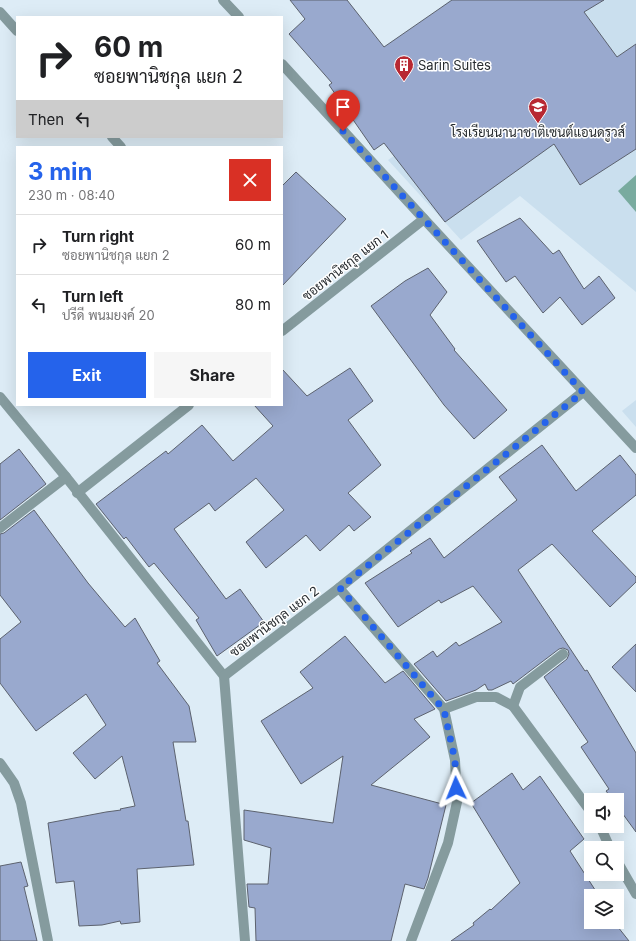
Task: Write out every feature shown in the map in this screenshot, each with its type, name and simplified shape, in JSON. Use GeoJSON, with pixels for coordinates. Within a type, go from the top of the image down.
{"type":"FeatureCollection","features":[{"type":"Feature","properties":{"kind":"street"},"geometry":{"type":"LineString","coordinates":[[224,0],[238,16]]}},
{"type":"Feature","properties":{"kind":"street"},"geometry":{"type":"LineString","coordinates":[[0,12],[16,30]]}},
{"type":"Feature","properties":{"kind":"street"},"geometry":{"type":"LineString","coordinates":[[283,65],[424,220],[636,448]]}},
{"type":"Feature","properties":{"kind":"street"},"geometry":{"type":"LineString","coordinates":[[113,138],[120,146]]}},
{"type":"Feature","properties":{"kind":"street","name":"ซอยพานิชกุล แยก 1"},"geometry":{"type":"LineString","coordinates":[[283,330],[424,220]]}},
{"type":"Feature","properties":{"kind":"street","name":"ซอยพานิชกุล แยก 2"},"geometry":{"type":"LineString","coordinates":[[224,676],[340,588],[583,392]]}},
{"type":"Feature","properties":{"kind":"street"},"geometry":{"type":"LineString","coordinates":[[0,397],[66,477],[77,493],[224,676],[245,941]]}},
{"type":"Feature","properties":{"kind":"street"},"geometry":{"type":"LineString","coordinates":[[12,412],[19,406]]}},
{"type":"Feature","properties":{"kind":"street"},"geometry":{"type":"LineString","coordinates":[[77,493],[188,406]]}},
{"type":"Feature","properties":{"kind":"street"},"geometry":{"type":"LineString","coordinates":[[0,528],[66,477]]}},
{"type":"Feature","properties":{"kind":"street"},"geometry":{"type":"LineString","coordinates":[[340,588],[444,710],[455,760],[457,802],[448,843],[411,941]]}},
{"type":"Feature","properties":{"kind":"street"},"geometry":{"type":"LineString","coordinates":[[513,706],[520,687],[563,654]]}},
{"type":"Feature","properties":{"kind":"street"},"geometry":{"type":"LineString","coordinates":[[444,710],[476,698],[496,696],[513,706],[584,802]]}},
{"type":"Feature","properties":{"kind":"street"},"geometry":{"type":"LineString","coordinates":[[0,763],[14,783],[21,804],[48,941]]}},
{"type":"Feature","properties":{"kind":"street"},"geometry":{"type":"LineString","coordinates":[[624,873],[636,894]]}},
{"type":"Feature","properties":{"kind":"shaded area","name":"โรงเรียนนานาชาติเซนต์แอนดรูวส์"},"geometry":{"type":"Polygon","coordinates":[[[450,0],[636,0],[636,292],[520,196],[461,240],[388,160],[493,88],[441,7],[450,0]]]}},
{"type":"Feature","properties":{"kind":"shaded area"},"geometry":{"type":"Polygon","coordinates":[[[636,175],[636,212],[618,191],[636,175]]]}},
{"type":"Feature","properties":{"kind":"shaded area"},"geometry":{"type":"Polygon","coordinates":[[[636,400],[636,427],[622,411],[636,400]]]}},
{"type":"Feature","properties":{"kind":"building","name":"โรงเรียนนานาชาติเซนต์แอนดรูวส์"},"geometry":{"type":"Polygon","coordinates":[[[290,0],[347,0],[384,47],[452,0],[604,0],[584,12],[617,57],[636,44],[636,149],[580,185],[554,144],[445,222],[384,143],[374,150],[329,85],[332,83],[289,34],[305,19],[290,0]]]}},
{"type":"Feature","properties":{"kind":"building"},"geometry":{"type":"Polygon","coordinates":[[[296,172],[346,219],[283,285],[283,185],[296,172]]]}},
{"type":"Feature","properties":{"kind":"building"},"geometry":{"type":"Polygon","coordinates":[[[520,218],[553,254],[559,250],[584,289],[599,276],[615,298],[582,325],[560,297],[543,313],[515,276],[506,282],[477,241],[520,218]]]}},
{"type":"Feature","properties":{"kind":"building"},"geometry":{"type":"Polygon","coordinates":[[[428,268],[447,292],[430,315],[455,349],[454,350],[507,410],[474,439],[444,405],[371,306],[405,281],[428,268]]]}},
{"type":"Feature","properties":{"kind":"building"},"geometry":{"type":"Polygon","coordinates":[[[350,368],[373,401],[348,420],[381,465],[348,493],[371,517],[354,531],[349,525],[320,551],[306,535],[266,568],[246,542],[284,510],[256,478],[215,511],[209,503],[174,529],[226,599],[240,589],[264,622],[217,656],[196,620],[199,618],[154,563],[149,567],[126,537],[124,539],[96,504],[166,451],[168,454],[202,425],[233,461],[273,426],[255,406],[283,406],[283,370],[307,396],[350,368]]]}},
{"type":"Feature","properties":{"kind":"building"},"geometry":{"type":"Polygon","coordinates":[[[542,445],[576,491],[620,455],[636,475],[636,495],[592,531],[636,577],[636,582],[610,607],[552,544],[518,570],[585,671],[587,670],[636,753],[636,832],[624,816],[624,793],[608,793],[606,791],[609,789],[581,747],[588,742],[544,677],[567,659],[569,654],[568,650],[563,648],[559,649],[513,684],[511,681],[492,690],[488,690],[485,684],[476,690],[446,701],[414,664],[433,651],[437,657],[456,642],[459,646],[502,622],[473,586],[441,603],[439,600],[398,627],[365,583],[412,553],[410,551],[430,538],[444,558],[517,500],[499,477],[542,445]]]}},
{"type":"Feature","properties":{"kind":"building"},"geometry":{"type":"Polygon","coordinates":[[[19,449],[46,484],[0,520],[0,464],[19,449]]]}},
{"type":"Feature","properties":{"kind":"building"},"geometry":{"type":"Polygon","coordinates":[[[34,510],[88,583],[125,627],[135,618],[160,661],[157,663],[189,706],[196,742],[173,742],[186,821],[188,821],[194,865],[137,869],[140,922],[121,924],[120,921],[102,925],[79,926],[74,881],[56,883],[48,823],[121,810],[120,809],[135,806],[122,756],[95,779],[73,753],[106,725],[86,694],[36,731],[0,683],[0,639],[21,622],[0,595],[0,534],[4,533],[34,510]]]}},
{"type":"Feature","properties":{"kind":"building"},"geometry":{"type":"Polygon","coordinates":[[[345,636],[385,683],[403,671],[435,709],[414,719],[430,737],[371,785],[446,805],[428,878],[424,889],[405,884],[391,941],[256,941],[255,908],[249,907],[247,884],[268,884],[271,848],[244,840],[244,810],[333,823],[343,756],[301,784],[261,721],[313,688],[300,672],[345,636]]]}},
{"type":"Feature","properties":{"kind":"building"},"geometry":{"type":"Polygon","coordinates":[[[636,644],[636,692],[612,667],[636,644]]]}},
{"type":"Feature","properties":{"kind":"building"},"geometry":{"type":"Polygon","coordinates":[[[512,773],[523,790],[540,776],[584,839],[570,851],[584,873],[584,881],[589,881],[594,889],[584,889],[584,929],[620,929],[629,941],[451,941],[474,925],[473,923],[490,909],[491,910],[520,883],[471,803],[512,773]]]}},
{"type":"Feature","properties":{"kind":"building"},"geometry":{"type":"Polygon","coordinates":[[[21,862],[28,886],[24,887],[37,941],[0,941],[0,866],[21,862]]]}},
{"type":"Feature","properties":{"kind":"place","name":"Sarin Suites"},"geometry":{"type":"Point","coordinates":[404,82]}},
{"type":"Feature","properties":{"kind":"place","name":"โรงเรียนนานาชาติเซนต์แอนดรูวส์"},"geometry":{"type":"Point","coordinates":[538,124]}},
{"type":"Feature","properties":{"kind":"route"},"geometry":{"type":"LineString","coordinates":[[343,131],[583,392],[340,588],[444,710],[455,760],[456,788]]}}]}
